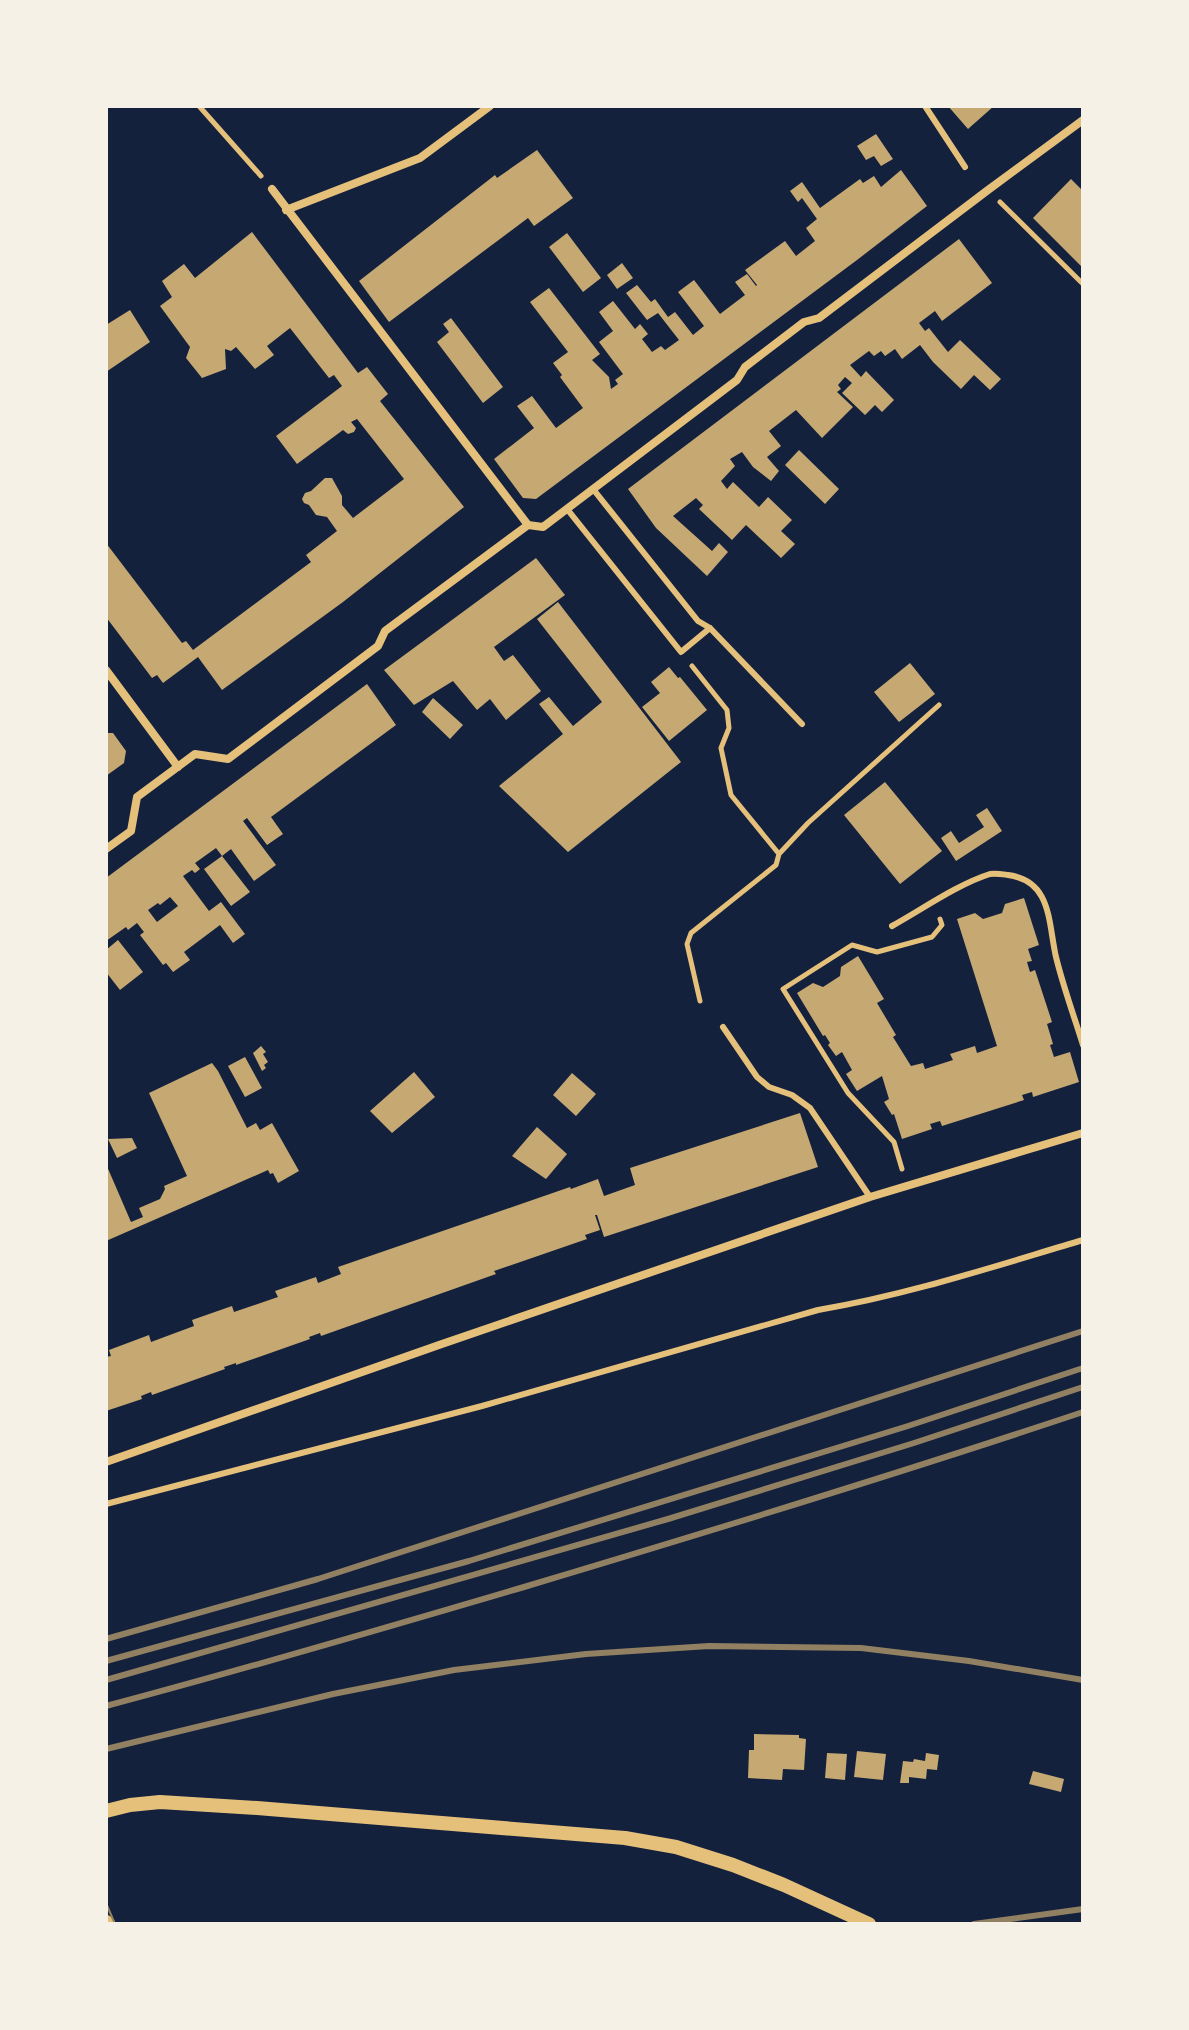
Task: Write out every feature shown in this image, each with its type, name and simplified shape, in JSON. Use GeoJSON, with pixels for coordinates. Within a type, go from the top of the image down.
{"type":"FeatureCollection","features":[{"type":"Feature","properties":{"kind":"street"},"geometry":{"type":"LineString","coordinates":[[286,210],[420,158],[490,106]]}},
{"type":"Feature","properties":{"kind":"street"},"geometry":{"type":"LineString","coordinates":[[106,849],[131,831],[137,797],[195,754],[228,759],[378,646],[385,631],[528,525],[543,527],[737,380],[745,367],[804,322],[819,318],[1083,120]]}},
{"type":"Feature","properties":{"kind":"street"},"geometry":{"type":"LineString","coordinates":[[272,189],[528,525]]}},
{"type":"Feature","properties":{"kind":"street"},"geometry":{"type":"LineString","coordinates":[[106,670],[178,767]]}},
{"type":"Feature","properties":{"kind":"street"},"geometry":{"type":"LineString","coordinates":[[106,1462],[870,1197],[1083,1133]]}},
{"type":"Feature","properties":{"kind":"street"},"geometry":{"type":"LineString","coordinates":[[106,1811],[160,1802],[625,1838],[676,1847],[733,1865],[869,1924]]}},
{"type":"Feature","properties":{"kind":"lane"},"geometry":{"type":"LineString","coordinates":[[925,106],[965,167]]}},
{"type":"Feature","properties":{"kind":"lane"},"geometry":{"type":"LineString","coordinates":[[593,489],[698,621],[710,628],[802,724]]}},
{"type":"Feature","properties":{"kind":"lane"},"geometry":{"type":"LineString","coordinates":[[567,509],[681,652],[710,628]]}},
{"type":"Feature","properties":{"kind":"lane"},"geometry":{"type":"LineString","coordinates":[[892,926],[968,883],[993,873],[1019,876],[1032,883],[1043,899],[1056,956],[1083,1045]]}},
{"type":"Feature","properties":{"kind":"lane"},"geometry":{"type":"LineString","coordinates":[[723,1027],[757,1077],[769,1087],[792,1095],[810,1108],[870,1197]]}},
{"type":"Feature","properties":{"kind":"lane"},"geometry":{"type":"LineString","coordinates":[[106,1504],[482,1406],[802,1314],[926,1286],[1083,1240]]}},
{"type":"Feature","properties":{"kind":"path"},"geometry":{"type":"LineString","coordinates":[[199,106],[272,189]]}},
{"type":"Feature","properties":{"kind":"path"},"geometry":{"type":"LineString","coordinates":[[988,190],[1083,284]]}},
{"type":"Feature","properties":{"kind":"path"},"geometry":{"type":"LineString","coordinates":[[681,652],[727,710],[729,728],[721,748],[731,795],[779,854]]}},
{"type":"Feature","properties":{"kind":"path"},"geometry":{"type":"LineString","coordinates":[[700,1001],[687,944],[691,933],[776,865],[779,854],[808,823],[939,705]]}},
{"type":"Feature","properties":{"kind":"path"},"geometry":{"type":"LineString","coordinates":[[906,1185],[894,1142],[848,1093],[783,989],[852,945],[877,952],[932,937],[942,925],[936,901]]}},
{"type":"Feature","properties":{"kind":"building"},"geometry":{"type":"Polygon","coordinates":[[[948,106],[994,106],[968,129],[948,106]]]}},
{"type":"Feature","properties":{"kind":"building"},"geometry":{"type":"Polygon","coordinates":[[[876,134],[893,159],[881,166],[874,156],[866,160],[857,146],[876,134]]]}},
{"type":"Feature","properties":{"kind":"building"},"geometry":{"type":"Polygon","coordinates":[[[537,150],[573,198],[534,226],[528,218],[389,322],[359,281],[495,175],[497,178],[537,150]]]}},
{"type":"Feature","properties":{"kind":"building"},"geometry":{"type":"Polygon","coordinates":[[[901,170],[927,206],[536,499],[523,498],[494,459],[534,428],[517,406],[532,396],[556,428],[583,408],[553,363],[568,352],[530,302],[549,288],[600,354],[592,360],[609,377],[611,389],[618,384],[615,380],[623,374],[599,342],[613,331],[599,312],[613,301],[635,329],[640,324],[648,334],[642,339],[652,352],[661,346],[665,350],[679,340],[658,313],[647,320],[626,293],[637,285],[651,302],[655,299],[668,317],[675,312],[693,335],[704,326],[678,292],[694,280],[720,314],[745,295],[735,282],[747,274],[757,285],[745,270],[785,241],[796,256],[815,241],[806,228],[817,219],[802,198],[798,202],[790,191],[802,182],[820,208],[860,179],[863,183],[874,176],[881,187],[901,170]]]}},
{"type":"Feature","properties":{"kind":"building"},"geometry":{"type":"Polygon","coordinates":[[[1071,179],[1083,191],[1083,268],[1033,218],[1071,179]]]}},
{"type":"Feature","properties":{"kind":"building"},"geometry":{"type":"Polygon","coordinates":[[[252,232],[358,373],[367,367],[388,394],[380,401],[464,507],[343,602],[222,690],[198,657],[163,683],[157,675],[152,678],[106,617],[106,543],[182,643],[186,641],[193,650],[311,562],[306,555],[337,531],[327,517],[316,515],[304,503],[305,493],[325,478],[332,478],[342,496],[342,505],[353,518],[404,479],[357,419],[351,422],[356,428],[354,432],[348,434],[343,430],[297,464],[276,436],[342,386],[334,375],[329,378],[290,328],[267,346],[274,355],[255,369],[236,347],[231,351],[225,349],[226,369],[202,378],[186,358],[190,347],[160,306],[172,297],[162,281],[184,264],[195,278],[252,232]]]}},
{"type":"Feature","properties":{"kind":"building"},"geometry":{"type":"Polygon","coordinates":[[[567,233],[601,278],[583,292],[549,247],[567,233]]]}},
{"type":"Feature","properties":{"kind":"building"},"geometry":{"type":"Polygon","coordinates":[[[959,239],[992,283],[942,321],[935,311],[919,323],[925,331],[929,328],[948,352],[960,340],[1001,379],[990,390],[974,375],[961,389],[920,345],[902,359],[895,349],[885,356],[881,351],[874,356],[869,351],[850,365],[861,377],[866,371],[894,400],[882,412],[875,405],[865,415],[842,393],[852,383],[845,377],[838,385],[841,389],[837,392],[853,407],[822,438],[796,410],[769,431],[781,446],[767,457],[779,471],[771,481],[753,467],[742,452],[730,459],[735,466],[721,481],[727,489],[733,482],[759,507],[768,497],[792,520],[781,531],[795,544],[781,558],[746,525],[732,540],[699,509],[703,505],[696,498],[673,516],[712,551],[719,543],[728,552],[707,576],[656,528],[628,489],[959,239]]]}},
{"type":"Feature","properties":{"kind":"building"},"geometry":{"type":"Polygon","coordinates":[[[622,263],[633,278],[617,289],[607,275],[622,263]]]}},
{"type":"Feature","properties":{"kind":"building"},"geometry":{"type":"Polygon","coordinates":[[[130,310],[150,342],[106,372],[106,325],[130,310]]]}},
{"type":"Feature","properties":{"kind":"building"},"geometry":{"type":"Polygon","coordinates":[[[451,318],[503,387],[483,403],[437,342],[449,332],[443,324],[451,318]]]}},
{"type":"Feature","properties":{"kind":"building"},"geometry":{"type":"Polygon","coordinates":[[[799,450],[839,489],[825,504],[785,465],[799,450]]]}},
{"type":"Feature","properties":{"kind":"building"},"geometry":{"type":"Polygon","coordinates":[[[536,558],[565,595],[494,647],[504,661],[513,655],[541,691],[506,720],[490,699],[477,710],[453,681],[414,705],[384,670],[536,558]]]}},
{"type":"Feature","properties":{"kind":"building"},"geometry":{"type":"Polygon","coordinates":[[[558,602],[681,762],[568,852],[499,786],[563,734],[539,704],[549,697],[573,726],[602,702],[537,619],[558,602]]]}},
{"type":"Feature","properties":{"kind":"building"},"geometry":{"type":"Polygon","coordinates":[[[910,663],[935,694],[899,722],[874,692],[910,663]]]}},
{"type":"Feature","properties":{"kind":"building"},"geometry":{"type":"Polygon","coordinates":[[[669,667],[707,710],[669,741],[642,707],[660,693],[651,682],[669,667]]]}},
{"type":"Feature","properties":{"kind":"building"},"geometry":{"type":"Polygon","coordinates":[[[367,684],[396,725],[271,817],[283,834],[267,845],[247,818],[243,821],[276,865],[254,881],[231,849],[222,856],[216,848],[195,863],[200,869],[183,876],[209,911],[221,902],[245,934],[233,943],[220,925],[184,952],[190,960],[173,972],[166,963],[163,965],[140,935],[144,932],[137,923],[106,941],[106,878],[367,684]],[[170,897],[148,910],[157,922],[178,906],[170,897]]]}},
{"type":"Feature","properties":{"kind":"building"},"geometry":{"type":"Polygon","coordinates":[[[433,698],[463,725],[450,739],[422,712],[433,698]]]}},
{"type":"Feature","properties":{"kind":"building"},"geometry":{"type":"Polygon","coordinates":[[[106,733],[113,733],[126,751],[124,763],[106,776],[106,733]]]}},
{"type":"Feature","properties":{"kind":"building"},"geometry":{"type":"Polygon","coordinates":[[[885,782],[942,851],[900,884],[844,815],[885,782]]]}},
{"type":"Feature","properties":{"kind":"building"},"geometry":{"type":"Polygon","coordinates":[[[987,808],[1002,831],[956,861],[941,838],[951,831],[959,843],[984,827],[976,815],[987,808]]]}},
{"type":"Feature","properties":{"kind":"building"},"geometry":{"type":"Polygon","coordinates":[[[222,856],[250,892],[231,906],[204,869],[222,856]]]}},
{"type":"Feature","properties":{"kind":"building"},"geometry":{"type":"Polygon","coordinates":[[[1024,898],[1039,945],[1028,949],[1032,961],[1027,962],[1030,972],[1035,970],[1052,1022],[1047,1024],[1053,1044],[1050,1045],[1054,1057],[1070,1052],[1079,1082],[1033,1097],[1032,1092],[1022,1095],[1024,1100],[942,1126],[940,1121],[930,1124],[932,1129],[902,1139],[894,1114],[884,1102],[889,1099],[882,1076],[857,1091],[846,1074],[852,1070],[842,1052],[836,1056],[797,993],[813,983],[823,987],[840,976],[841,967],[858,956],[884,999],[877,1003],[911,1066],[923,1063],[925,1069],[953,1060],[950,1054],[975,1046],[977,1053],[997,1046],[957,919],[975,913],[983,919],[1002,913],[1005,904],[1024,898]]]}},
{"type":"Feature","properties":{"kind":"building"},"geometry":{"type":"Polygon","coordinates":[[[118,940],[143,972],[120,990],[106,972],[106,950],[118,940]]]}},
{"type":"Feature","properties":{"kind":"building"},"geometry":{"type":"Polygon","coordinates":[[[261,1046],[268,1062],[262,1071],[253,1053],[261,1046]]]}},
{"type":"Feature","properties":{"kind":"building"},"geometry":{"type":"Polygon","coordinates":[[[245,1057],[262,1088],[245,1097],[228,1066],[245,1057]]]}},
{"type":"Feature","properties":{"kind":"building"},"geometry":{"type":"Polygon","coordinates":[[[212,1063],[247,1128],[256,1123],[260,1130],[272,1123],[299,1171],[278,1183],[268,1170],[106,1241],[106,1164],[131,1222],[143,1217],[139,1208],[160,1199],[164,1186],[187,1176],[149,1093],[212,1063]]]}},
{"type":"Feature","properties":{"kind":"building"},"geometry":{"type":"Polygon","coordinates":[[[414,1072],[435,1097],[392,1133],[370,1111],[414,1072]]]}},
{"type":"Feature","properties":{"kind":"building"},"geometry":{"type":"Polygon","coordinates":[[[572,1073],[596,1094],[576,1116],[553,1095],[572,1073]]]}},
{"type":"Feature","properties":{"kind":"building"},"geometry":{"type":"Polygon","coordinates":[[[800,1113],[818,1167],[604,1237],[595,1215],[600,1230],[585,1235],[587,1239],[321,1336],[320,1333],[152,1395],[151,1392],[141,1396],[142,1399],[106,1411],[106,1357],[111,1356],[109,1350],[149,1335],[151,1342],[194,1326],[192,1320],[232,1306],[234,1312],[278,1297],[275,1291],[316,1277],[318,1283],[341,1274],[338,1267],[570,1187],[598,1179],[604,1196],[635,1185],[630,1168],[800,1113]]]}},
{"type":"Feature","properties":{"kind":"building"},"geometry":{"type":"Polygon","coordinates":[[[537,1127],[567,1154],[546,1179],[512,1156],[537,1127]]]}},
{"type":"Feature","properties":{"kind":"building"},"geometry":{"type":"Polygon","coordinates":[[[132,1138],[137,1148],[117,1158],[108,1139],[132,1138]]]}},
{"type":"Feature","properties":{"kind":"building"},"geometry":{"type":"Polygon","coordinates":[[[754,1734],[799,1735],[799,1738],[806,1739],[804,1770],[783,1769],[782,1780],[748,1778],[749,1750],[754,1750],[754,1734]]]}},
{"type":"Feature","properties":{"kind":"building"},"geometry":{"type":"Polygon","coordinates":[[[857,1751],[886,1754],[883,1780],[854,1777],[857,1751]]]}},
{"type":"Feature","properties":{"kind":"building"},"geometry":{"type":"Polygon","coordinates":[[[827,1753],[847,1754],[845,1780],[825,1778],[827,1753]]]}},
{"type":"Feature","properties":{"kind":"building"},"geometry":{"type":"Polygon","coordinates":[[[926,1753],[939,1755],[937,1770],[927,1769],[926,1779],[909,1777],[909,1783],[900,1783],[903,1761],[925,1761],[926,1753]]]}},
{"type":"Feature","properties":{"kind":"building"},"geometry":{"type":"Polygon","coordinates":[[[1033,1771],[1064,1779],[1061,1792],[1029,1784],[1033,1771]]]}},
{"type":"Feature","properties":{"kind":"tram line"},"geometry":{"type":"LineString","coordinates":[[106,1903],[115,1924]]}},
{"type":"Feature","properties":{"kind":"railway"},"geometry":{"type":"LineString","coordinates":[[106,1639],[318,1579],[1083,1331]]}},
{"type":"Feature","properties":{"kind":"railway"},"geometry":{"type":"LineString","coordinates":[[106,1661],[469,1561],[908,1426],[1083,1368]]}},
{"type":"Feature","properties":{"kind":"railway"},"geometry":{"type":"LineString","coordinates":[[106,1680],[668,1519],[1083,1387]]}},
{"type":"Feature","properties":{"kind":"railway"},"geometry":{"type":"LineString","coordinates":[[106,1706],[594,1566],[1083,1412]]}},
{"type":"Feature","properties":{"kind":"railway"},"geometry":{"type":"LineString","coordinates":[[106,1749],[333,1694],[454,1670],[586,1654],[709,1646],[861,1648],[969,1661],[1083,1680]]}},
{"type":"Feature","properties":{"kind":"railway"},"geometry":{"type":"LineString","coordinates":[[974,1924],[1083,1909]]}}]}
